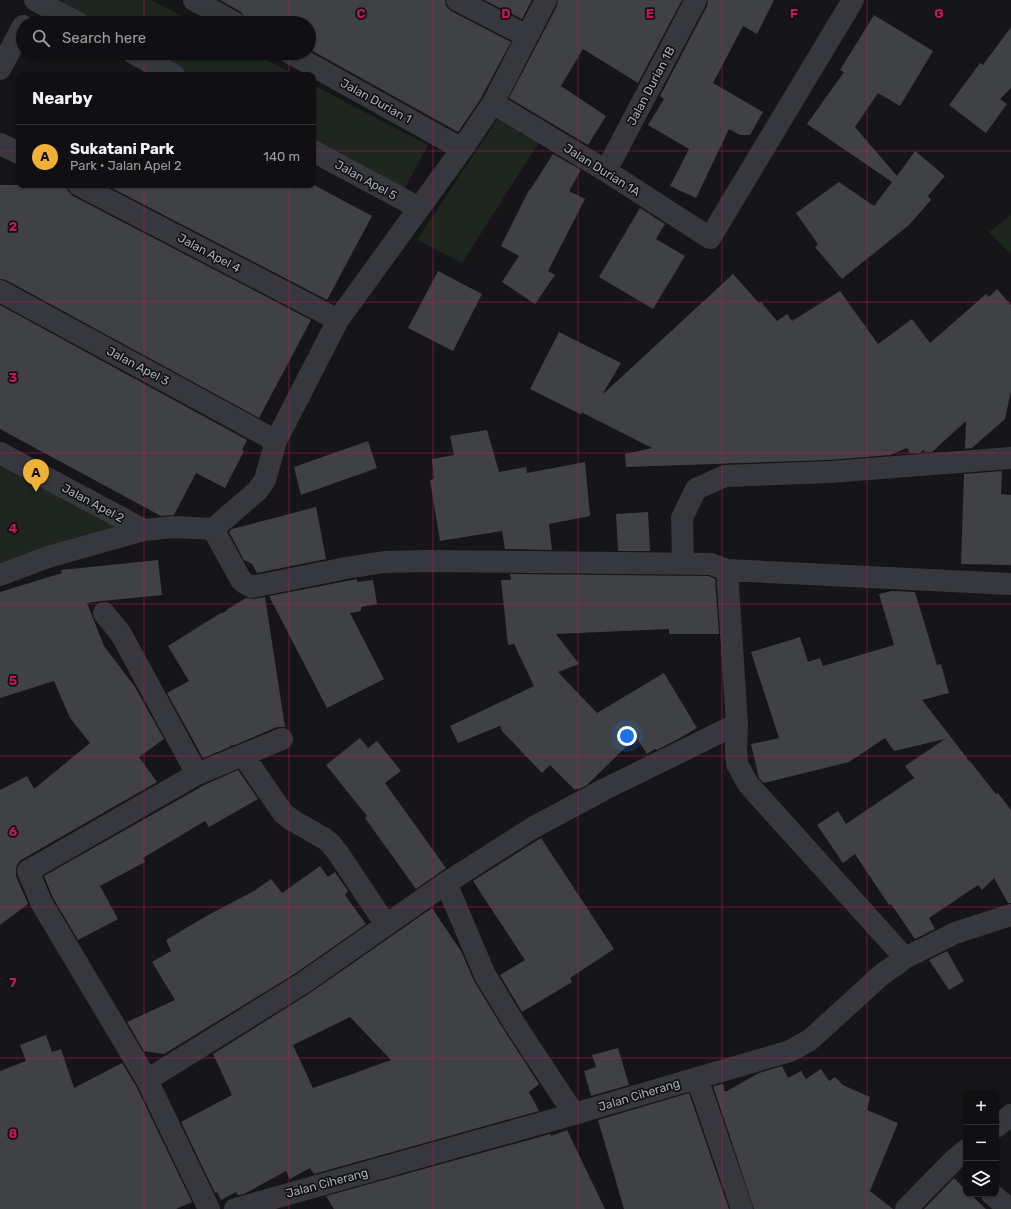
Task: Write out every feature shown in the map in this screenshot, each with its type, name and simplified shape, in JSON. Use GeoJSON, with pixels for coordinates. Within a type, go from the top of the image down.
{"type":"FeatureCollection","features":[{"type":"Feature","properties":{"kind":"street"},"geometry":{"type":"LineString","coordinates":[[28,16],[36,0],[65,16]]}},
{"type":"Feature","properties":{"kind":"street"},"geometry":{"type":"LineString","coordinates":[[194,0],[223,16]]}},
{"type":"Feature","properties":{"kind":"street"},"geometry":{"type":"LineString","coordinates":[[457,0],[527,36]]}},
{"type":"Feature","properties":{"kind":"street"},"geometry":{"type":"LineString","coordinates":[[0,575],[48,557],[144,530],[174,528],[213,529],[257,491],[265,480],[276,441],[338,320],[462,149],[493,103],[546,0]]}},
{"type":"Feature","properties":{"kind":"street","name":"Jalan Durian 1B"},"geometry":{"type":"LineString","coordinates":[[606,171],[696,0]]}},
{"type":"Feature","properties":{"kind":"street","name":"Jalan Durian 1A"},"geometry":{"type":"LineString","coordinates":[[493,103],[606,171],[710,238],[852,0]]}},
{"type":"Feature","properties":{"kind":"street"},"geometry":{"type":"LineString","coordinates":[[0,69],[16,39]]}},
{"type":"Feature","properties":{"kind":"street"},"geometry":{"type":"LineString","coordinates":[[146,60],[168,72]]}},
{"type":"Feature","properties":{"kind":"street","name":"Jalan Durian 1"},"geometry":{"type":"LineString","coordinates":[[303,60],[462,149]]}},
{"type":"Feature","properties":{"kind":"street"},"geometry":{"type":"LineString","coordinates":[[0,144],[16,152]]}},
{"type":"Feature","properties":{"kind":"street","name":"Jalan Apel 5"},"geometry":{"type":"LineString","coordinates":[[316,153],[419,208]]}},
{"type":"Feature","properties":{"kind":"street","name":"Jalan Apel 4"},"geometry":{"type":"LineString","coordinates":[[85,188],[338,320]]}},
{"type":"Feature","properties":{"kind":"street","name":"Jalan Apel 3"},"geometry":{"type":"LineString","coordinates":[[0,291],[276,441]]}},
{"type":"Feature","properties":{"kind":"street","name":"Jalan Apel 2"},"geometry":{"type":"LineString","coordinates":[[0,453],[144,530]]}},
{"type":"Feature","properties":{"kind":"street"},"geometry":{"type":"LineString","coordinates":[[683,564],[682,518],[696,489],[725,476],[830,472],[1011,458]]}},
{"type":"Feature","properties":{"kind":"street"},"geometry":{"type":"LineString","coordinates":[[213,529],[241,580],[252,587],[384,562],[428,560],[711,564],[727,570],[1011,584]]}},
{"type":"Feature","properties":{"kind":"street"},"geometry":{"type":"LineString","coordinates":[[727,570],[737,724],[737,764],[748,784],[904,958]]}},
{"type":"Feature","properties":{"kind":"street"},"geometry":{"type":"LineString","coordinates":[[104,613],[121,634],[197,774]]}},
{"type":"Feature","properties":{"kind":"street"},"geometry":{"type":"LineString","coordinates":[[147,1080],[303,983],[446,883],[534,827],[605,789],[737,724]]}},
{"type":"Feature","properties":{"kind":"street"},"geometry":{"type":"LineString","coordinates":[[209,1209],[147,1080],[42,904],[28,871],[197,774],[282,739]]}},
{"type":"Feature","properties":{"kind":"street"},"geometry":{"type":"LineString","coordinates":[[243,755],[283,814],[330,843],[386,925]]}},
{"type":"Feature","properties":{"kind":"street"},"geometry":{"type":"LineString","coordinates":[[446,883],[485,975],[514,1023],[574,1114]]}},
{"type":"Feature","properties":{"kind":"street","name":"Jalan Ciherang"},"geometry":{"type":"LineString","coordinates":[[234,1209],[574,1114],[790,1051],[810,1040],[880,976],[904,958],[955,933],[1011,915]]}},
{"type":"Feature","properties":{"kind":"street"},"geometry":{"type":"LineString","coordinates":[[697,1078],[742,1209]]}},
{"type":"Feature","properties":{"kind":"street"},"geometry":{"type":"LineString","coordinates":[[998,1125],[1011,1115]]}},
{"type":"Feature","properties":{"kind":"street"},"geometry":{"type":"LineString","coordinates":[[906,1209],[962,1160]]}},
{"type":"Feature","properties":{"kind":"street"},"geometry":{"type":"LineString","coordinates":[[995,1197],[1009,1209]]}},
{"type":"Feature","properties":{"kind":"shaded area"},"geometry":{"type":"Polygon","coordinates":[[[64,0],[151,0],[182,16],[76,16],[60,7],[64,0]]]}},
{"type":"Feature","properties":{"kind":"shaded area"},"geometry":{"type":"Polygon","coordinates":[[[158,60],[266,60],[289,72],[180,72],[158,60]]]}},
{"type":"Feature","properties":{"kind":"shaded area"},"geometry":{"type":"Polygon","coordinates":[[[316,87],[428,145],[403,192],[316,145],[316,87]]]}},
{"type":"Feature","properties":{"kind":"shaded area"},"geometry":{"type":"Polygon","coordinates":[[[500,115],[541,139],[462,263],[417,240],[500,115]]]}},
{"type":"Feature","properties":{"kind":"shaded area"},"geometry":{"type":"Polygon","coordinates":[[[1011,215],[1011,254],[989,232],[1011,215]]]}},
{"type":"Feature","properties":{"kind":"shaded area"},"geometry":{"type":"Polygon","coordinates":[[[0,453],[144,530],[0,575],[0,453]]]}},
{"type":"Feature","properties":{"kind":"building"},"geometry":{"type":"Polygon","coordinates":[[[220,0],[445,0],[446,6],[451,11],[511,42],[480,100],[458,132],[316,53],[316,16],[244,16],[241,12],[220,0]]]}},
{"type":"Feature","properties":{"kind":"building"},"geometry":{"type":"Polygon","coordinates":[[[484,0],[532,0],[522,19],[484,0]]]}},
{"type":"Feature","properties":{"kind":"building"},"geometry":{"type":"Polygon","coordinates":[[[558,0],[682,0],[638,83],[583,49],[561,86],[606,116],[588,145],[509,98],[557,6],[558,0]]]}},
{"type":"Feature","properties":{"kind":"building"},"geometry":{"type":"Polygon","coordinates":[[[708,0],[774,0],[757,34],[743,26],[713,83],[763,112],[750,135],[740,135],[729,129],[696,198],[670,186],[689,149],[648,125],[664,99],[660,96],[707,6],[708,0]]]}},
{"type":"Feature","properties":{"kind":"building"},"geometry":{"type":"Polygon","coordinates":[[[874,15],[933,51],[900,106],[878,93],[855,127],[897,176],[915,151],[945,176],[928,196],[931,200],[909,225],[842,279],[815,247],[818,244],[796,213],[839,182],[874,206],[892,182],[807,124],[844,72],[840,70],[874,15]]]}},
{"type":"Feature","properties":{"kind":"building"},"geometry":{"type":"Polygon","coordinates":[[[1011,27],[1011,88],[1000,99],[1007,104],[986,133],[949,105],[980,63],[983,65],[1011,27]]]}},
{"type":"Feature","properties":{"kind":"building"},"geometry":{"type":"Polygon","coordinates":[[[553,154],[581,170],[569,191],[585,199],[548,271],[555,275],[535,304],[502,282],[519,256],[501,246],[529,190],[553,154]]]}},
{"type":"Feature","properties":{"kind":"building"},"geometry":{"type":"Polygon","coordinates":[[[0,185],[16,185],[16,188],[68,188],[68,191],[73,196],[311,320],[259,418],[6,280],[0,279],[0,185]]]}},
{"type":"Feature","properties":{"kind":"building"},"geometry":{"type":"Polygon","coordinates":[[[316,186],[372,216],[327,300],[112,188],[316,188],[316,186]]]}},
{"type":"Feature","properties":{"kind":"building"},"geometry":{"type":"Polygon","coordinates":[[[640,208],[665,224],[656,239],[685,256],[653,309],[599,277],[640,208]]]}},
{"type":"Feature","properties":{"kind":"building"},"geometry":{"type":"Polygon","coordinates":[[[438,271],[482,294],[453,351],[408,328],[438,271]]]}},
{"type":"Feature","properties":{"kind":"building"},"geometry":{"type":"Polygon","coordinates":[[[733,274],[759,303],[761,302],[777,321],[787,314],[792,321],[840,291],[878,344],[912,319],[930,343],[986,294],[989,297],[997,289],[1011,305],[1011,391],[1005,419],[972,448],[965,449],[966,421],[932,452],[925,452],[923,450],[920,453],[910,453],[907,448],[890,455],[829,460],[626,467],[625,454],[652,448],[581,412],[582,415],[530,389],[559,332],[621,363],[602,395],[733,274]]]}},
{"type":"Feature","properties":{"kind":"building"},"geometry":{"type":"Polygon","coordinates":[[[0,305],[247,440],[242,450],[244,451],[225,488],[196,473],[174,515],[161,516],[0,429],[0,305]]]}},
{"type":"Feature","properties":{"kind":"building"},"geometry":{"type":"Polygon","coordinates":[[[487,430],[499,472],[526,467],[527,473],[585,462],[590,516],[549,524],[552,550],[505,549],[502,531],[440,541],[430,480],[434,479],[432,459],[454,455],[450,436],[487,430]]]}},
{"type":"Feature","properties":{"kind":"building"},"geometry":{"type":"Polygon","coordinates":[[[368,441],[377,468],[301,495],[294,467],[368,441]]]}},
{"type":"Feature","properties":{"kind":"building"},"geometry":{"type":"Polygon","coordinates":[[[1002,471],[1001,494],[1011,495],[1011,565],[961,564],[964,474],[1002,471]]]}},
{"type":"Feature","properties":{"kind":"building"},"geometry":{"type":"Polygon","coordinates":[[[316,507],[326,559],[257,573],[252,564],[244,560],[229,532],[232,529],[316,507]]]}},
{"type":"Feature","properties":{"kind":"building"},"geometry":{"type":"Polygon","coordinates":[[[648,512],[650,551],[618,551],[616,514],[648,512]]]}},
{"type":"Feature","properties":{"kind":"building"},"geometry":{"type":"Polygon","coordinates":[[[158,560],[162,595],[87,603],[104,646],[135,687],[164,739],[139,757],[157,782],[21,860],[17,865],[16,876],[28,904],[0,925],[0,790],[27,776],[34,789],[90,743],[70,718],[54,681],[0,698],[0,592],[62,573],[61,570],[158,560]]]}},
{"type":"Feature","properties":{"kind":"building"},"geometry":{"type":"Polygon","coordinates":[[[510,574],[709,576],[715,579],[719,634],[669,634],[669,629],[556,634],[579,664],[558,672],[597,713],[664,673],[697,728],[647,754],[636,737],[587,785],[575,790],[550,765],[542,773],[502,731],[500,726],[458,743],[450,726],[534,686],[514,644],[508,645],[501,580],[511,580],[510,574]]]}},
{"type":"Feature","properties":{"kind":"building"},"geometry":{"type":"Polygon","coordinates":[[[357,579],[357,582],[373,580],[377,604],[361,607],[361,611],[350,613],[384,679],[327,708],[269,596],[357,579]]]}},
{"type":"Feature","properties":{"kind":"building"},"geometry":{"type":"Polygon","coordinates":[[[892,591],[915,592],[937,665],[941,664],[949,693],[922,700],[967,758],[968,762],[969,760],[1011,810],[1011,903],[1008,903],[994,878],[982,890],[978,885],[929,918],[935,929],[915,939],[891,904],[889,905],[855,854],[843,863],[817,825],[838,811],[846,824],[914,778],[905,766],[945,739],[894,751],[885,738],[849,762],[764,783],[759,778],[751,744],[779,738],[751,652],[800,637],[808,662],[820,658],[823,666],[894,645],[879,594],[892,591]]]}},
{"type":"Feature","properties":{"kind":"building"},"geometry":{"type":"Polygon","coordinates":[[[265,597],[285,727],[277,727],[203,758],[167,693],[189,681],[168,646],[246,598],[254,599],[265,597]]]}},
{"type":"Feature","properties":{"kind":"building"},"geometry":{"type":"Polygon","coordinates":[[[360,738],[368,748],[377,741],[401,771],[385,783],[446,868],[416,889],[365,818],[367,816],[326,765],[360,738]]]}},
{"type":"Feature","properties":{"kind":"building"},"geometry":{"type":"Polygon","coordinates":[[[238,770],[258,799],[209,827],[205,821],[143,858],[145,862],[100,886],[118,919],[78,940],[53,898],[44,876],[206,784],[238,770]]]}},
{"type":"Feature","properties":{"kind":"building"},"geometry":{"type":"Polygon","coordinates":[[[541,838],[614,949],[570,978],[572,982],[522,1012],[500,975],[525,960],[473,881],[541,838]]]}},
{"type":"Feature","properties":{"kind":"building"},"geometry":{"type":"Polygon","coordinates":[[[320,866],[328,877],[335,872],[348,891],[345,895],[366,924],[296,973],[164,1054],[144,1051],[127,1022],[175,1000],[152,962],[171,951],[166,940],[210,914],[254,891],[271,879],[282,893],[320,866]]]}},
{"type":"Feature","properties":{"kind":"building"},"geometry":{"type":"Polygon","coordinates":[[[432,908],[461,951],[474,981],[539,1084],[529,1092],[539,1111],[314,1174],[310,1168],[290,1179],[286,1171],[244,1194],[238,1195],[236,1192],[221,1200],[217,1192],[215,1193],[181,1122],[232,1095],[213,1054],[310,993],[432,908]],[[350,1017],[293,1045],[313,1088],[391,1060],[350,1017]]]}},
{"type":"Feature","properties":{"kind":"building"},"geometry":{"type":"Polygon","coordinates":[[[947,951],[964,981],[949,990],[929,960],[947,951]]]}},
{"type":"Feature","properties":{"kind":"building"},"geometry":{"type":"Polygon","coordinates":[[[46,1035],[52,1052],[61,1049],[74,1088],[122,1063],[136,1086],[192,1202],[176,1209],[0,1209],[0,1071],[26,1061],[20,1045],[46,1035]]]}},
{"type":"Feature","properties":{"kind":"building"},"geometry":{"type":"Polygon","coordinates":[[[618,1048],[629,1085],[591,1096],[584,1071],[596,1067],[592,1055],[618,1048]]]}},
{"type":"Feature","properties":{"kind":"building"},"geometry":{"type":"Polygon","coordinates":[[[782,1066],[788,1078],[801,1071],[806,1079],[821,1069],[829,1081],[835,1077],[843,1085],[870,1097],[867,1110],[898,1123],[870,1191],[893,1209],[754,1209],[713,1086],[723,1084],[725,1092],[759,1073],[782,1066]]]}},
{"type":"Feature","properties":{"kind":"building"},"geometry":{"type":"Polygon","coordinates":[[[689,1093],[729,1209],[624,1209],[598,1120],[689,1093]]]}},
{"type":"Feature","properties":{"kind":"building"},"geometry":{"type":"Polygon","coordinates":[[[567,1130],[605,1209],[334,1209],[326,1196],[550,1134],[551,1136],[567,1130]]]}},
{"type":"Feature","properties":{"kind":"building"},"geometry":{"type":"Polygon","coordinates":[[[954,1178],[963,1187],[963,1197],[973,1197],[986,1209],[924,1209],[954,1178]]]}},
{"type":"Feature","properties":{"kind":"place","name":"Sukatani Park"},"geometry":{"type":"Point","coordinates":[36,492]}}]}
